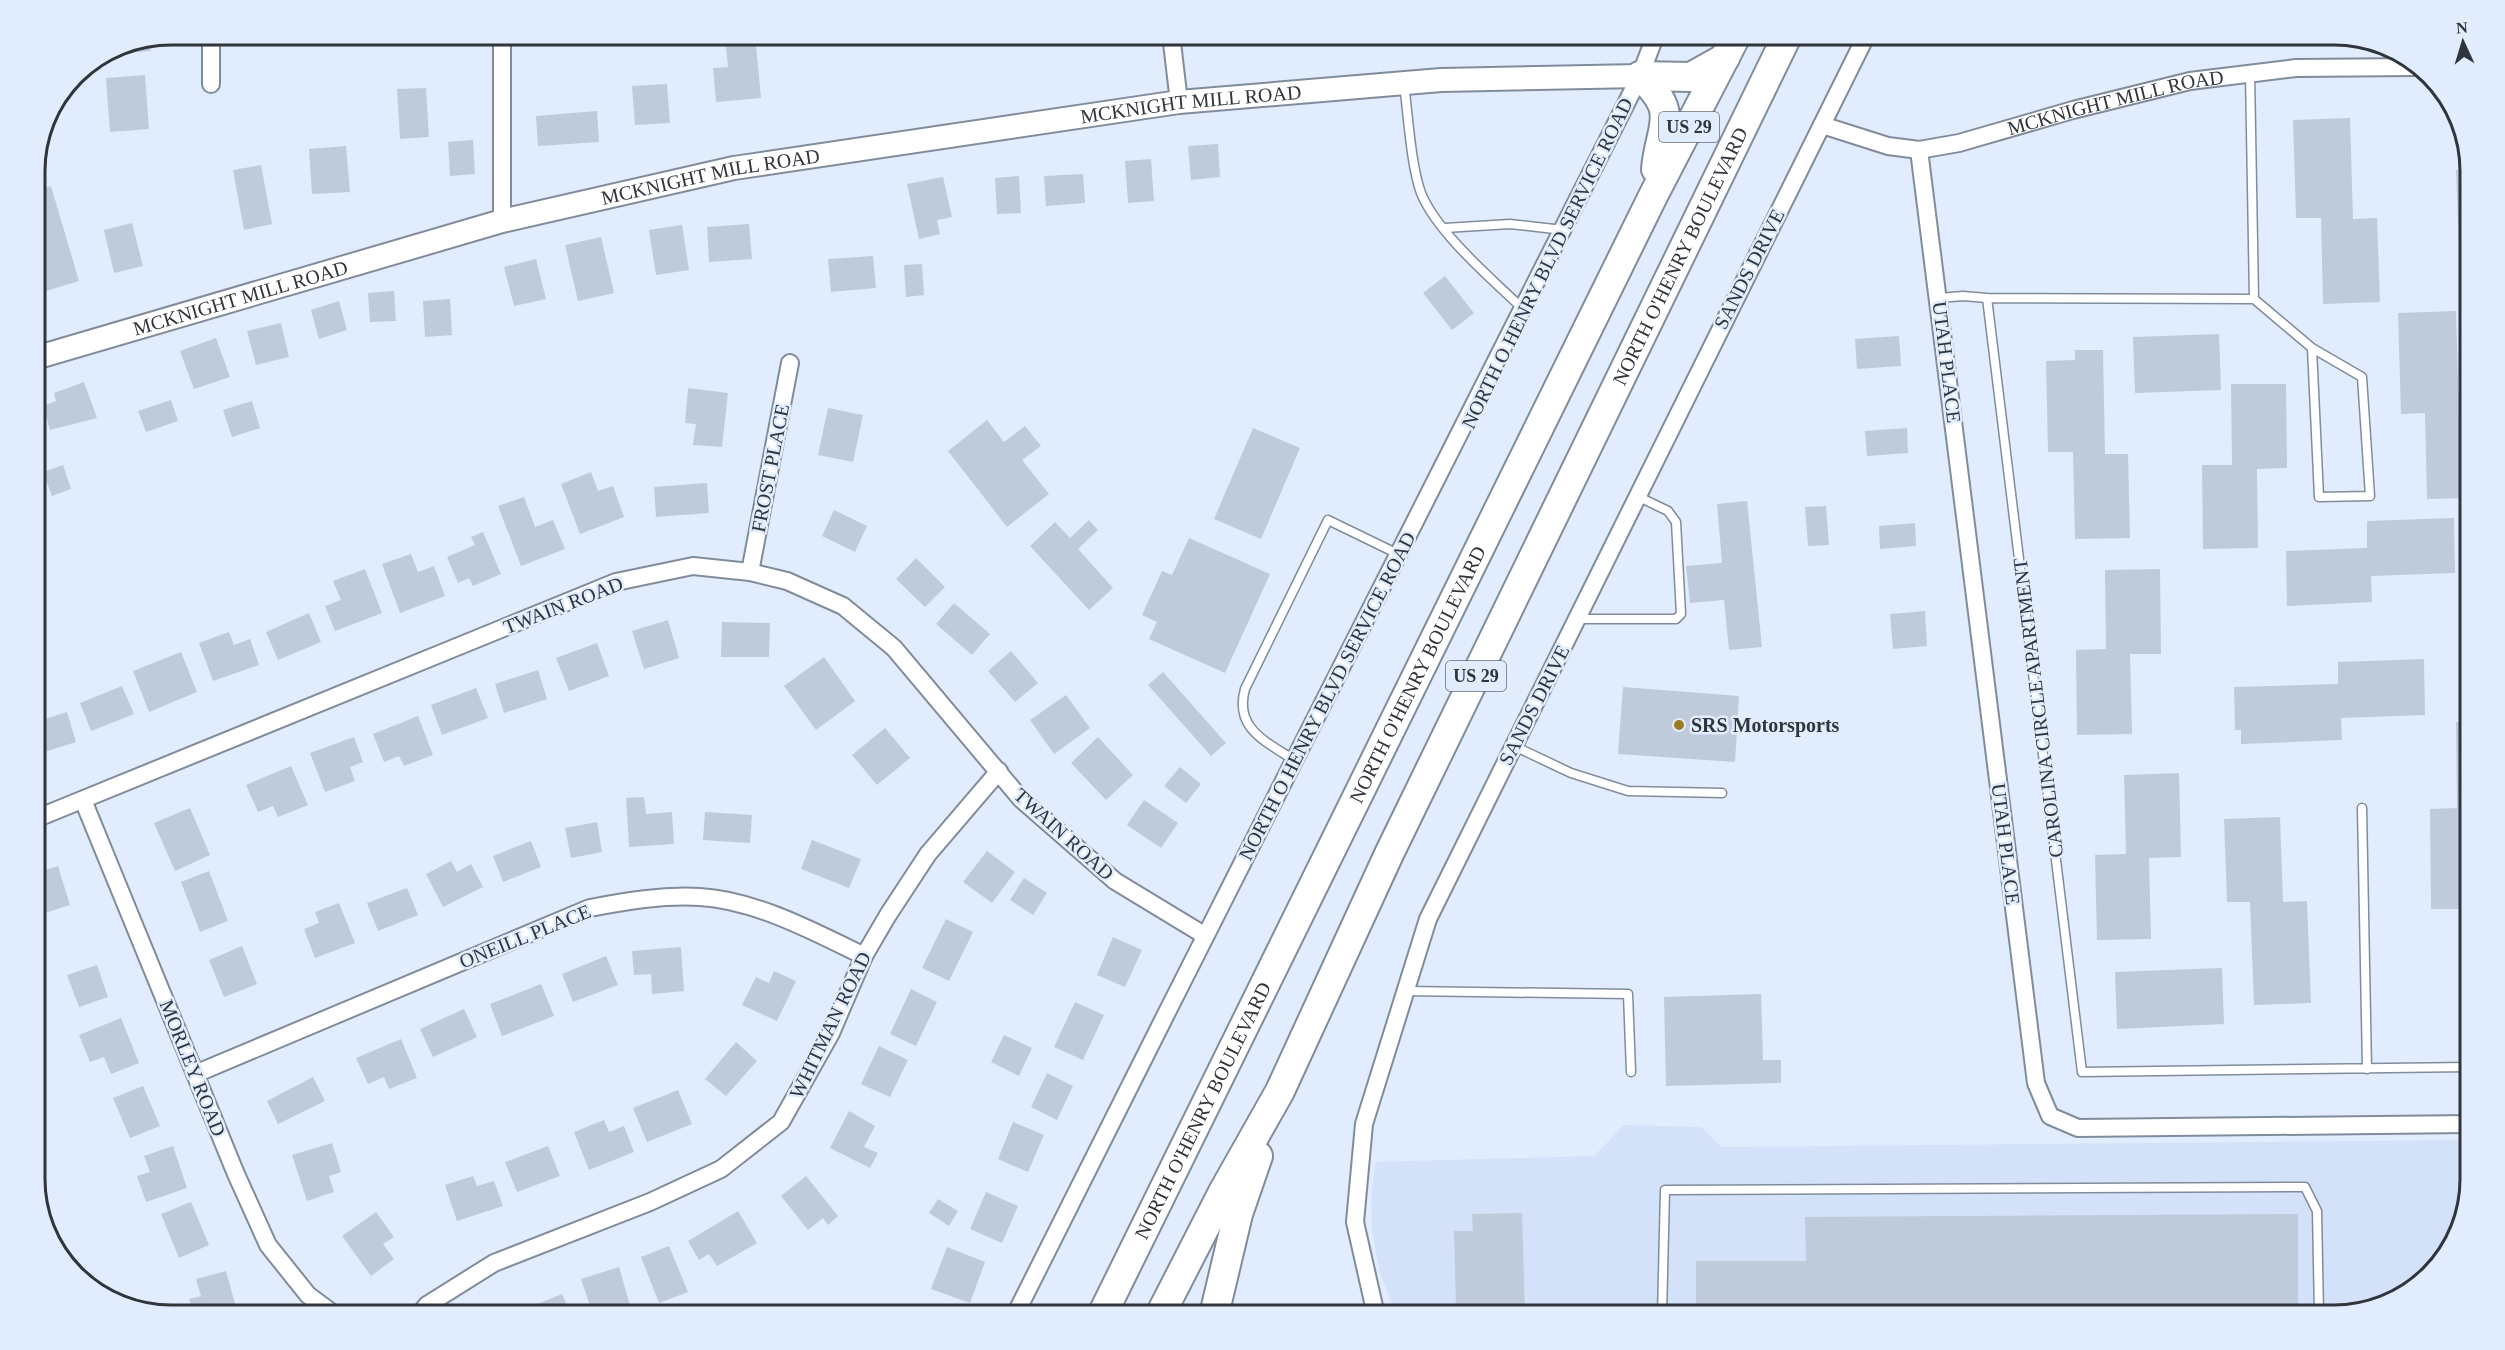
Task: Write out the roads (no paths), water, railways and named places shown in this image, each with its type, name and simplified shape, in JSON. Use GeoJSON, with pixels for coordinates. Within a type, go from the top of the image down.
{"type":"FeatureCollection","features":[{"type":"Feature","properties":{"kind":"highway","name":"NORTH O'HENRY BOULEVARD"},"geometry":{"type":"LineString","coordinates":[[1166,1305],[1223,1192],[1280,1090],[1389,854],[1783,45]]}},
{"type":"Feature","properties":{"kind":"highway"},"geometry":{"type":"LineString","coordinates":[[1640,76],[1691,77],[1731,46]]}},
{"type":"Feature","properties":{"kind":"highway","name":"NORTH O'HENRY BOULEVARD"},"geometry":{"type":"LineString","coordinates":[[1107,1305],[1653,196],[1731,46]]}},
{"type":"Feature","properties":{"kind":"highway"},"geometry":{"type":"LineString","coordinates":[[1640,76],[1652,88],[1666,112],[1666,125],[1657,153],[1653,196]]}},
{"type":"Feature","properties":{"kind":"highway"},"geometry":{"type":"LineString","coordinates":[[1217,1305],[1238,1214],[1280,1090]]}},
{"type":"Feature","properties":{"kind":"street"},"geometry":{"type":"LineString","coordinates":[[211,45],[211,84]]}},
{"type":"Feature","properties":{"kind":"street"},"geometry":{"type":"LineString","coordinates":[[502,45],[502,221]]}},
{"type":"Feature","properties":{"kind":"street"},"geometry":{"type":"LineString","coordinates":[[1172,45],[1179,102]]}},
{"type":"Feature","properties":{"kind":"street"},"geometry":{"type":"LineString","coordinates":[[1640,76],[1652,45]]}},
{"type":"Feature","properties":{"kind":"street","name":"SANDS DRIVE"},"geometry":{"type":"LineString","coordinates":[[1374,1305],[1355,1222],[1364,1124],[1428,919],[1862,45]]}},
{"type":"Feature","properties":{"kind":"street","name":"MCKNIGHT MILL ROAD"},"geometry":{"type":"LineString","coordinates":[[1822,125],[1888,146],[1919,150],[1959,143],[2157,88],[2250,72],[2296,68],[2405,67]]}},
{"type":"Feature","properties":{"kind":"street","name":"MCKNIGHT MILL ROAD"},"geometry":{"type":"LineString","coordinates":[[45,352],[502,221],[734,168],[1179,102],[1441,80],[1640,76]]}},
{"type":"Feature","properties":{"kind":"street","name":"NORTH O HENRY BLVD SERVICE ROAD"},"geometry":{"type":"LineString","coordinates":[[1020,1305],[1204,935],[1400,555],[1640,76]]}},
{"type":"Feature","properties":{"kind":"street","name":"UTAH PLACE"},"geometry":{"type":"LineString","coordinates":[[1919,150],[2036,1083],[2050,1116],[2078,1128],[2460,1124]]}},
{"type":"Feature","properties":{"kind":"street","name":"FROST PLACE"},"geometry":{"type":"LineString","coordinates":[[750,573],[790,363]]}},
{"type":"Feature","properties":{"kind":"street","name":"TWAIN ROAD"},"geometry":{"type":"LineString","coordinates":[[45,815],[616,582],[693,566],[750,573],[787,581],[843,606],[894,648],[1021,800],[1115,881],[1204,935]]}},
{"type":"Feature","properties":{"kind":"street","name":"WHITMAN ROAD"},"geometry":{"type":"LineString","coordinates":[[428,1305],[494,1263],[650,1202],[721,1169],[781,1122],[831,1033],[864,956],[928,854],[999,771]]}},
{"type":"Feature","properties":{"kind":"street","name":"MORLEY ROAD"},"geometry":{"type":"LineString","coordinates":[[83,800],[268,1245],[308,1295],[321,1305]]}},
{"type":"Feature","properties":{"kind":"street","name":"ONEILL PLACE"},"geometry":{"type":"LineString","coordinates":[[195,1074],[590,908],[642,898],[701,897],[760,910],[864,956]]}},
{"type":"Feature","properties":{"kind":"lane"},"geometry":{"type":"LineString","coordinates":[[2250,72],[2254,299]]}},
{"type":"Feature","properties":{"kind":"lane"},"geometry":{"type":"LineString","coordinates":[[1404,83],[1421,192],[1431,212],[1467,255],[1524,310]]}},
{"type":"Feature","properties":{"kind":"lane"},"geometry":{"type":"LineString","coordinates":[[1445,228],[1510,224],[1563,230]]}},
{"type":"Feature","properties":{"kind":"lane"},"geometry":{"type":"LineString","coordinates":[[1939,298],[1963,296],[2254,299],[2312,348],[2362,377],[2370,496],[2319,497],[2312,348]]}},
{"type":"Feature","properties":{"kind":"lane","name":"CAROLINA CIRCLE APARTMENT"},"geometry":{"type":"LineString","coordinates":[[1988,298],[2082,1072],[2460,1067]]}},
{"type":"Feature","properties":{"kind":"lane"},"geometry":{"type":"LineString","coordinates":[[1577,619],[1676,619],[1681,614],[1676,522],[1668,512],[1637,496]]}},
{"type":"Feature","properties":{"kind":"lane"},"geometry":{"type":"LineString","coordinates":[[1294,760],[1248,728],[1240,706],[1245,689],[1328,520],[1400,555]]}},
{"type":"Feature","properties":{"kind":"lane"},"geometry":{"type":"LineString","coordinates":[[1514,746],[1571,773],[1628,791],[1722,793]]}},
{"type":"Feature","properties":{"kind":"lane"},"geometry":{"type":"LineString","coordinates":[[2362,807],[2367,1069]]}},
{"type":"Feature","properties":{"kind":"lane"},"geometry":{"type":"LineString","coordinates":[[1404,991],[1628,994],[1630,1072]]}},
{"type":"Feature","properties":{"kind":"lane"},"geometry":{"type":"LineString","coordinates":[[1662,1305],[1665,1190],[2305,1186],[2318,1211],[2319,1305]]}},
{"type":"Feature","properties":{"kind":"place","name":"SRS Motorsports"},"geometry":{"type":"Point","coordinates":[1679,725]}}]}
